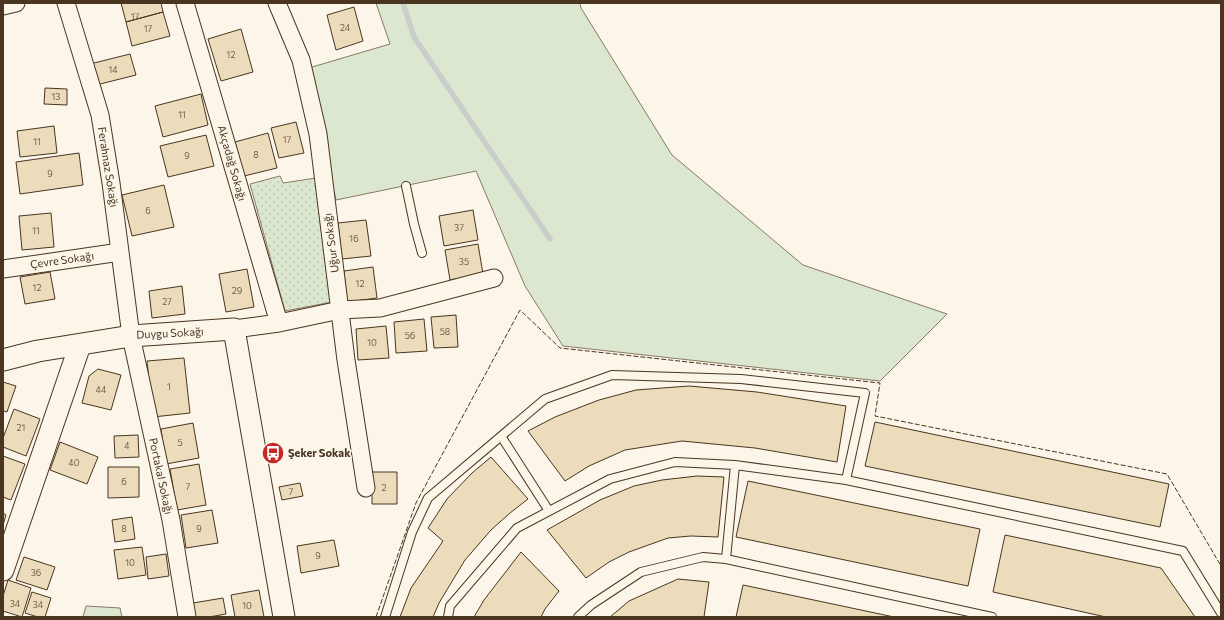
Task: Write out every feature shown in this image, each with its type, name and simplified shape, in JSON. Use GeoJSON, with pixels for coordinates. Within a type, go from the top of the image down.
{"type":"FeatureCollection","features":[{"type":"Feature","properties":{"kind":"street"},"geometry":{"type":"LineString","coordinates":[[3,6],[16,3]]}},
{"type":"Feature","properties":{"kind":"street","name":"Ferahnaz Sokağı"},"geometry":{"type":"LineString","coordinates":[[66,3],[100,114],[111,183],[131,336]]}},
{"type":"Feature","properties":{"kind":"street","name":"Akçadağ Sokağı"},"geometry":{"type":"LineString","coordinates":[[185,3],[279,323]]}},
{"type":"Feature","properties":{"kind":"street","name":"Uğur Sokağı"},"geometry":{"type":"LineString","coordinates":[[277,3],[301,60],[318,134],[346,360],[366,488]]}},
{"type":"Feature","properties":{"kind":"street","name":"Çevre Sokağı"},"geometry":{"type":"LineString","coordinates":[[3,269],[120,252]]}},
{"type":"Feature","properties":{"kind":"street","name":"Duygu Sokağı"},"geometry":{"type":"LineString","coordinates":[[3,360],[38,351],[131,336],[234,329],[279,323],[340,310],[380,308],[494,278]]}},
{"type":"Feature","properties":{"kind":"street"},"geometry":{"type":"LineString","coordinates":[[234,329],[284,617]]}},
{"type":"Feature","properties":{"kind":"street","name":"Portakal Sokağı"},"geometry":{"type":"LineString","coordinates":[[131,336],[171,520],[187,617]]}},
{"type":"Feature","properties":{"kind":"street"},"geometry":{"type":"LineString","coordinates":[[3,570],[80,345]]}},
{"type":"Feature","properties":{"kind":"lane"},"geometry":{"type":"LineString","coordinates":[[406,186],[422,253]]}},
{"type":"Feature","properties":{"kind":"lane"},"geometry":{"type":"LineString","coordinates":[[385,617],[412,532],[428,498],[545,399],[612,376],[741,379],[865,393],[846,480]]}},
{"type":"Feature","properties":{"kind":"lane"},"geometry":{"type":"LineString","coordinates":[[501,436],[549,511]]}},
{"type":"Feature","properties":{"kind":"lane"},"geometry":{"type":"LineString","coordinates":[[448,617],[450,606],[517,528],[610,479],[675,462],[735,465],[846,480],[1183,551],[1221,613]]}},
{"type":"Feature","properties":{"kind":"lane"},"geometry":{"type":"LineString","coordinates":[[726,559],[735,465]]}},
{"type":"Feature","properties":{"kind":"lane"},"geometry":{"type":"LineString","coordinates":[[578,617],[591,605],[641,572],[703,557],[726,559],[992,617]]}},
{"type":"Feature","properties":{"kind":"green space"},"geometry":{"type":"Polygon","coordinates":[[[376,3],[580,3],[581,8],[672,155],[803,265],[947,314],[880,381],[563,346],[525,286],[476,171],[336,200],[302,70],[390,44],[376,3]]]}},
{"type":"Feature","properties":{"kind":"green space"},"geometry":{"type":"Polygon","coordinates":[[[280,176],[283,183],[316,178],[332,302],[285,311],[250,184],[280,176]]]}},
{"type":"Feature","properties":{"kind":"green space"},"geometry":{"type":"Polygon","coordinates":[[[86,606],[120,608],[122,617],[83,617],[86,606]]]}},
{"type":"Feature","properties":{"kind":"building"},"geometry":{"type":"Polygon","coordinates":[[[121,3],[161,3],[163,12],[126,22],[121,3]]]}},
{"type":"Feature","properties":{"kind":"building"},"geometry":{"type":"Polygon","coordinates":[[[354,7],[363,41],[336,50],[327,15],[354,7]]]}},
{"type":"Feature","properties":{"kind":"building"},"geometry":{"type":"Polygon","coordinates":[[[163,12],[170,36],[132,46],[126,22],[163,12]]]}},
{"type":"Feature","properties":{"kind":"building"},"geometry":{"type":"Polygon","coordinates":[[[241,29],[253,72],[221,81],[208,39],[241,29]]]}},
{"type":"Feature","properties":{"kind":"building"},"geometry":{"type":"Polygon","coordinates":[[[130,54],[136,75],[96,85],[90,64],[130,54]]]}},
{"type":"Feature","properties":{"kind":"building"},"geometry":{"type":"Polygon","coordinates":[[[45,88],[67,89],[67,105],[44,104],[45,88]]]}},
{"type":"Feature","properties":{"kind":"building"},"geometry":{"type":"Polygon","coordinates":[[[201,94],[208,125],[163,137],[155,106],[201,94]]]}},
{"type":"Feature","properties":{"kind":"building"},"geometry":{"type":"Polygon","coordinates":[[[296,122],[304,153],[279,158],[271,128],[296,122]]]}},
{"type":"Feature","properties":{"kind":"building"},"geometry":{"type":"Polygon","coordinates":[[[54,126],[57,153],[20,157],[17,131],[54,126]]]}},
{"type":"Feature","properties":{"kind":"building"},"geometry":{"type":"Polygon","coordinates":[[[268,133],[277,168],[244,176],[235,142],[268,133]]]}},
{"type":"Feature","properties":{"kind":"building"},"geometry":{"type":"Polygon","coordinates":[[[206,135],[214,166],[168,177],[160,146],[206,135]]]}},
{"type":"Feature","properties":{"kind":"building"},"geometry":{"type":"Polygon","coordinates":[[[79,153],[83,185],[20,194],[16,162],[79,153]]]}},
{"type":"Feature","properties":{"kind":"building"},"geometry":{"type":"Polygon","coordinates":[[[164,185],[174,227],[132,236],[122,195],[164,185]]]}},
{"type":"Feature","properties":{"kind":"building"},"geometry":{"type":"Polygon","coordinates":[[[473,210],[478,240],[444,246],[439,216],[473,210]]]}},
{"type":"Feature","properties":{"kind":"building"},"geometry":{"type":"Polygon","coordinates":[[[51,213],[54,247],[22,250],[19,216],[51,213]]]}},
{"type":"Feature","properties":{"kind":"building"},"geometry":{"type":"Polygon","coordinates":[[[366,220],[371,256],[342,259],[338,223],[366,220]]]}},
{"type":"Feature","properties":{"kind":"building"},"geometry":{"type":"Polygon","coordinates":[[[478,244],[483,274],[450,280],[445,250],[478,244]]]}},
{"type":"Feature","properties":{"kind":"building"},"geometry":{"type":"Polygon","coordinates":[[[373,267],[377,298],[347,302],[344,271],[373,267]]]}},
{"type":"Feature","properties":{"kind":"building"},"geometry":{"type":"Polygon","coordinates":[[[247,269],[254,307],[226,312],[219,274],[247,269]]]}},
{"type":"Feature","properties":{"kind":"building"},"geometry":{"type":"Polygon","coordinates":[[[50,272],[55,299],[25,304],[20,277],[50,272]]]}},
{"type":"Feature","properties":{"kind":"building"},"geometry":{"type":"Polygon","coordinates":[[[182,286],[185,314],[152,318],[149,291],[182,286]]]}},
{"type":"Feature","properties":{"kind":"building"},"geometry":{"type":"Polygon","coordinates":[[[456,315],[458,347],[434,348],[431,317],[456,315]]]}},
{"type":"Feature","properties":{"kind":"building"},"geometry":{"type":"Polygon","coordinates":[[[424,319],[427,351],[396,353],[394,322],[424,319]]]}},
{"type":"Feature","properties":{"kind":"building"},"geometry":{"type":"Polygon","coordinates":[[[386,326],[389,358],[358,360],[356,329],[386,326]]]}},
{"type":"Feature","properties":{"kind":"building"},"geometry":{"type":"Polygon","coordinates":[[[184,358],[190,413],[153,417],[147,361],[184,358]]]}},
{"type":"Feature","properties":{"kind":"building"},"geometry":{"type":"Polygon","coordinates":[[[98,369],[121,375],[111,410],[82,403],[89,376],[98,369]]]}},
{"type":"Feature","properties":{"kind":"building"},"geometry":{"type":"Polygon","coordinates":[[[3,382],[16,386],[7,412],[3,411],[3,382]]]}},
{"type":"Feature","properties":{"kind":"building"},"geometry":{"type":"Polygon","coordinates":[[[689,386],[757,392],[846,406],[837,462],[755,448],[682,441],[625,450],[589,466],[565,481],[528,431],[555,417],[599,400],[636,390],[689,386]]]}},
{"type":"Feature","properties":{"kind":"building"},"geometry":{"type":"Polygon","coordinates":[[[14,409],[40,419],[26,456],[3,447],[3,438],[14,409]]]}},
{"type":"Feature","properties":{"kind":"building"},"geometry":{"type":"Polygon","coordinates":[[[875,422],[1169,484],[1160,527],[865,466],[875,422]]]}},
{"type":"Feature","properties":{"kind":"building"},"geometry":{"type":"Polygon","coordinates":[[[193,423],[199,458],[166,464],[161,429],[193,423]]]}},
{"type":"Feature","properties":{"kind":"building"},"geometry":{"type":"Polygon","coordinates":[[[138,435],[139,457],[115,458],[114,436],[138,435]]]}},
{"type":"Feature","properties":{"kind":"building"},"geometry":{"type":"Polygon","coordinates":[[[60,442],[98,457],[87,484],[50,470],[60,442]]]}},
{"type":"Feature","properties":{"kind":"building"},"geometry":{"type":"Polygon","coordinates":[[[3,456],[25,464],[11,500],[3,497],[3,456]]]}},
{"type":"Feature","properties":{"kind":"building"},"geometry":{"type":"Polygon","coordinates":[[[491,457],[528,499],[491,530],[465,560],[439,603],[433,617],[400,617],[411,588],[443,541],[428,528],[447,499],[472,473],[491,457]]]}},
{"type":"Feature","properties":{"kind":"building"},"geometry":{"type":"Polygon","coordinates":[[[199,464],[206,505],[177,510],[170,469],[199,464]]]}},
{"type":"Feature","properties":{"kind":"building"},"geometry":{"type":"Polygon","coordinates":[[[108,467],[139,467],[139,497],[108,498],[108,467]]]}},
{"type":"Feature","properties":{"kind":"building"},"geometry":{"type":"Polygon","coordinates":[[[372,472],[397,472],[397,504],[372,504],[372,472]]]}},
{"type":"Feature","properties":{"kind":"building"},"geometry":{"type":"Polygon","coordinates":[[[697,476],[724,477],[718,537],[691,536],[668,538],[629,552],[609,562],[586,578],[547,530],[600,500],[634,486],[662,480],[697,476]]]}},
{"type":"Feature","properties":{"kind":"building"},"geometry":{"type":"Polygon","coordinates":[[[748,481],[980,529],[968,586],[736,537],[748,481]]]}},
{"type":"Feature","properties":{"kind":"building"},"geometry":{"type":"Polygon","coordinates":[[[300,483],[303,496],[282,500],[279,487],[300,483]]]}},
{"type":"Feature","properties":{"kind":"building"},"geometry":{"type":"Polygon","coordinates":[[[212,510],[218,543],[186,548],[181,515],[212,510]]]}},
{"type":"Feature","properties":{"kind":"building"},"geometry":{"type":"Polygon","coordinates":[[[3,513],[6,515],[3,525],[3,513]]]}},
{"type":"Feature","properties":{"kind":"building"},"geometry":{"type":"Polygon","coordinates":[[[132,517],[135,539],[115,542],[112,520],[132,517]]]}},
{"type":"Feature","properties":{"kind":"building"},"geometry":{"type":"Polygon","coordinates":[[[1005,535],[1161,568],[1195,617],[1106,617],[993,592],[1005,535]]]}},
{"type":"Feature","properties":{"kind":"building"},"geometry":{"type":"Polygon","coordinates":[[[334,540],[339,566],[301,573],[297,546],[334,540]]]}},
{"type":"Feature","properties":{"kind":"building"},"geometry":{"type":"Polygon","coordinates":[[[142,547],[146,575],[118,579],[114,550],[142,547]]]}},
{"type":"Feature","properties":{"kind":"building"},"geometry":{"type":"Polygon","coordinates":[[[521,552],[559,591],[545,609],[541,617],[474,617],[484,600],[521,552]]]}},
{"type":"Feature","properties":{"kind":"building"},"geometry":{"type":"Polygon","coordinates":[[[166,554],[169,576],[148,579],[146,557],[166,554]]]}},
{"type":"Feature","properties":{"kind":"building"},"geometry":{"type":"Polygon","coordinates":[[[24,557],[55,567],[47,590],[16,580],[24,557]]]}},
{"type":"Feature","properties":{"kind":"building"},"geometry":{"type":"Polygon","coordinates":[[[678,579],[709,582],[704,617],[610,617],[629,601],[678,579]]]}},
{"type":"Feature","properties":{"kind":"building"},"geometry":{"type":"Polygon","coordinates":[[[8,580],[31,588],[22,617],[3,611],[3,596],[8,580]]]}},
{"type":"Feature","properties":{"kind":"building"},"geometry":{"type":"Polygon","coordinates":[[[743,585],[894,617],[736,617],[743,585]]]}},
{"type":"Feature","properties":{"kind":"building"},"geometry":{"type":"Polygon","coordinates":[[[259,590],[264,617],[235,617],[231,595],[259,590]]]}},
{"type":"Feature","properties":{"kind":"building"},"geometry":{"type":"Polygon","coordinates":[[[32,592],[51,598],[45,617],[38,617],[25,613],[32,592]]]}},
{"type":"Feature","properties":{"kind":"building"},"geometry":{"type":"Polygon","coordinates":[[[223,598],[226,614],[209,617],[195,617],[193,603],[223,598]]]}},
{"type":"Feature","properties":{"kind":"waterway"},"geometry":{"type":"LineString","coordinates":[[403,3],[414,37],[550,239]]}},
{"type":"Feature","properties":{"kind":"fence"},"geometry":{"type":"LineString","coordinates":[[376,617],[416,503],[520,310],[560,348],[880,383],[875,416],[1167,474],[1221,566]]}},
{"type":"Feature","properties":{"kind":"place","name":"Şeker Sokak"},"geometry":{"type":"Point","coordinates":[273,453]}}]}
